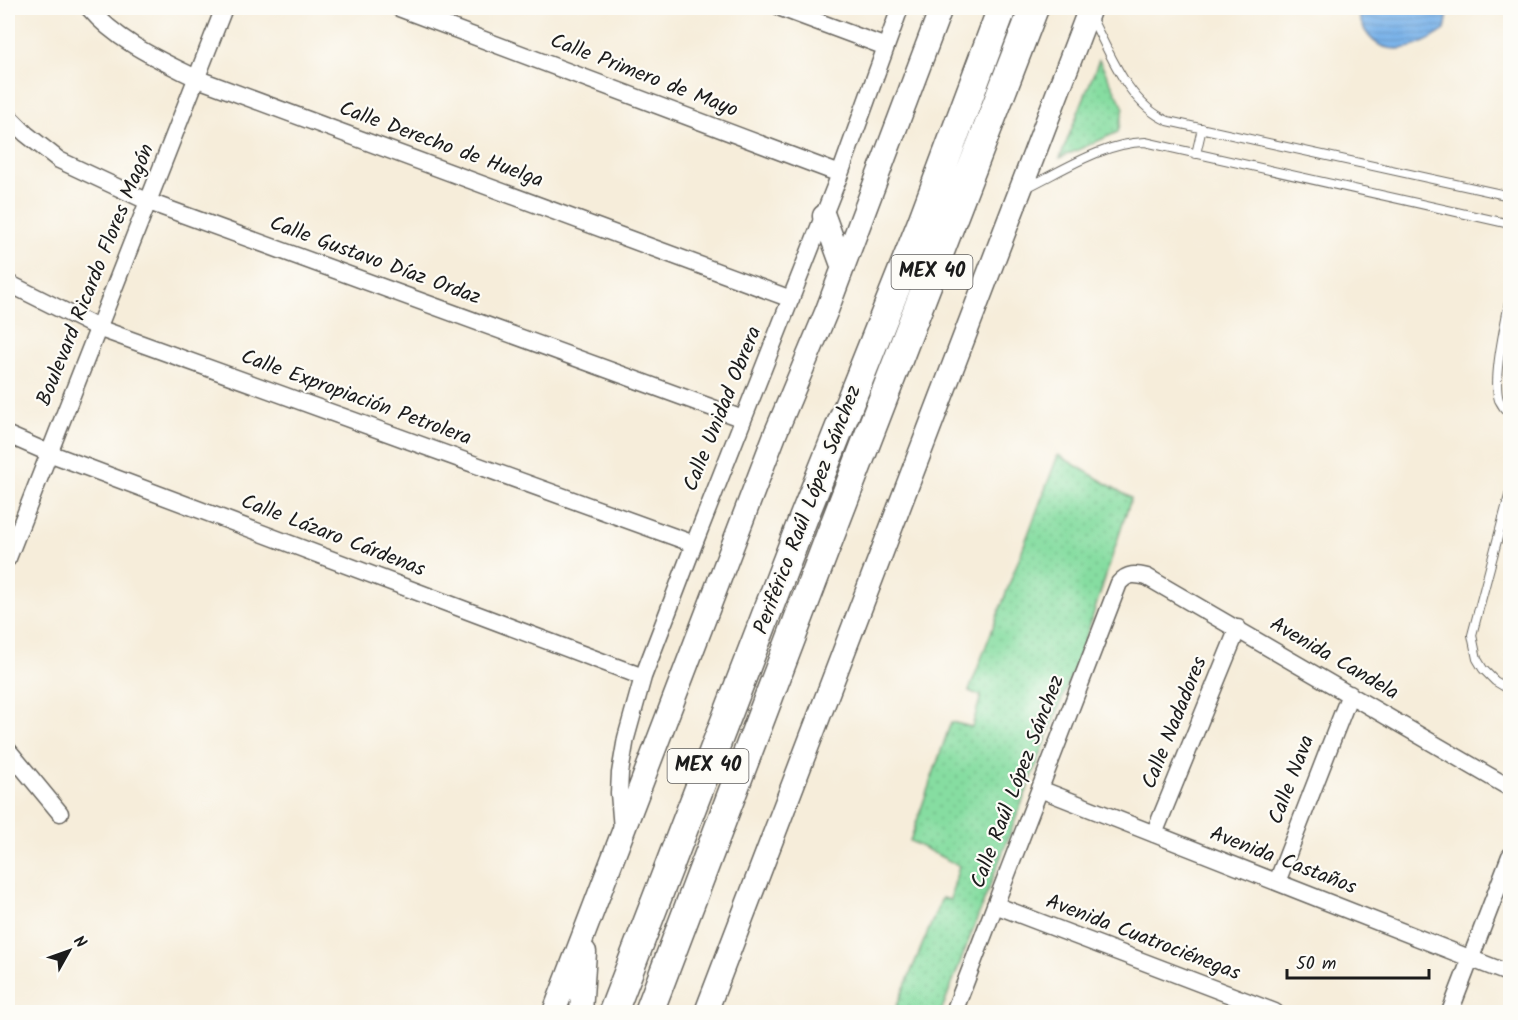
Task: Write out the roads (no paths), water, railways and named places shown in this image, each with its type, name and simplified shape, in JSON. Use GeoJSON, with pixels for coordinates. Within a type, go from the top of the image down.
{"type":"FeatureCollection","features":[{"type":"Feature","properties":{"kind":"highway","name":"Periférico Raúl López Sánchez"},"geometry":{"type":"LineString","coordinates":[[613,1012],[803,519],[922,222],[1002,8]]}},
{"type":"Feature","properties":{"kind":"highway","name":"Periférico Raúl López Sánchez"},"geometry":{"type":"LineString","coordinates":[[649,1012],[1034,8]]}},
{"type":"Feature","properties":{"kind":"main road"},"geometry":{"type":"LineString","coordinates":[[554,1012],[776,432],[843,268],[941,8]]}},
{"type":"Feature","properties":{"kind":"main road"},"geometry":{"type":"LineString","coordinates":[[706,1012],[1089,10]]}},
{"type":"Feature","properties":{"kind":"main road"},"geometry":{"type":"LineString","coordinates":[[824,216],[843,268]]}},
{"type":"Feature","properties":{"kind":"main road"},"geometry":{"type":"LineString","coordinates":[[581,1012],[586,930]]}},
{"type":"Feature","properties":{"kind":"street","name":"Calle Derecho de Huelga"},"geometry":{"type":"LineString","coordinates":[[89,8],[116,34],[148,55],[198,79],[791,299]]}},
{"type":"Feature","properties":{"kind":"street","name":"Boulevard Ricardo Flores Magón"},"geometry":{"type":"LineString","coordinates":[[8,558],[224,8]]}},
{"type":"Feature","properties":{"kind":"street","name":"Calle Primero de Mayo"},"geometry":{"type":"LineString","coordinates":[[399,8],[840,174]]}},
{"type":"Feature","properties":{"kind":"street"},"geometry":{"type":"LineString","coordinates":[[781,8],[886,46]]}},
{"type":"Feature","properties":{"kind":"street","name":"Calle Unidad Obrera"},"geometry":{"type":"LineString","coordinates":[[623,834],[619,805],[620,773],[626,738],[643,677],[824,216],[900,8]]}},
{"type":"Feature","properties":{"kind":"street","name":"Calle Gustavo Díaz Ordaz"},"geometry":{"type":"LineString","coordinates":[[8,116],[26,134],[59,160],[149,202],[743,419]]}},
{"type":"Feature","properties":{"kind":"street","name":"Calle Expropiación Petrolera"},"geometry":{"type":"LineString","coordinates":[[8,282],[98,328],[694,544]]}},
{"type":"Feature","properties":{"kind":"street","name":"Calle Lázaro Cárdenas"},"geometry":{"type":"LineString","coordinates":[[8,435],[49,453],[643,677]]}},
{"type":"Feature","properties":{"kind":"street","name":"Avenida Candela"},"geometry":{"type":"LineString","coordinates":[[1133,574],[1147,577],[1238,628],[1510,788]]}},
{"type":"Feature","properties":{"kind":"street","name":"Calle Raúl López Sánchez"},"geometry":{"type":"LineString","coordinates":[[954,1012],[1119,583],[1133,574]]}},
{"type":"Feature","properties":{"kind":"street","name":"Calle Nadadores"},"geometry":{"type":"LineString","coordinates":[[1154,834],[1238,628]]}},
{"type":"Feature","properties":{"kind":"street","name":"Calle Nava"},"geometry":{"type":"LineString","coordinates":[[1276,882],[1350,694]]}},
{"type":"Feature","properties":{"kind":"street"},"geometry":{"type":"LineString","coordinates":[[8,750],[60,813]]}},
{"type":"Feature","properties":{"kind":"street","name":"Avenida Castaños"},"geometry":{"type":"LineString","coordinates":[[1040,789],[1510,974]]}},
{"type":"Feature","properties":{"kind":"street"},"geometry":{"type":"LineString","coordinates":[[1450,1012],[1510,856]]}},
{"type":"Feature","properties":{"kind":"street","name":"Avenida Cuatrociénegas"},"geometry":{"type":"LineString","coordinates":[[995,905],[1275,1012]]}},
{"type":"Feature","properties":{"kind":"lane"},"geometry":{"type":"LineString","coordinates":[[1089,10],[1118,68],[1141,101],[1150,111],[1168,121],[1510,196]]}},
{"type":"Feature","properties":{"kind":"lane"},"geometry":{"type":"LineString","coordinates":[[1196,154],[1202,128]]}},
{"type":"Feature","properties":{"kind":"lane"},"geometry":{"type":"LineString","coordinates":[[1018,192],[1101,151],[1118,145],[1145,142],[1510,224]]}},
{"type":"Feature","properties":{"kind":"lane"},"geometry":{"type":"LineString","coordinates":[[1510,297],[1500,359],[1498,391],[1500,400],[1510,415]]}},
{"type":"Feature","properties":{"kind":"lane"},"geometry":{"type":"LineString","coordinates":[[1510,492],[1472,635],[1477,660],[1483,669],[1495,681],[1510,690]]}},
{"type":"Feature","properties":{"kind":"water"},"geometry":{"type":"Polygon","coordinates":[[[1357,8],[1449,8],[1445,30],[1417,45],[1391,49],[1380,45],[1370,37],[1362,25],[1357,8]]]}}]}
